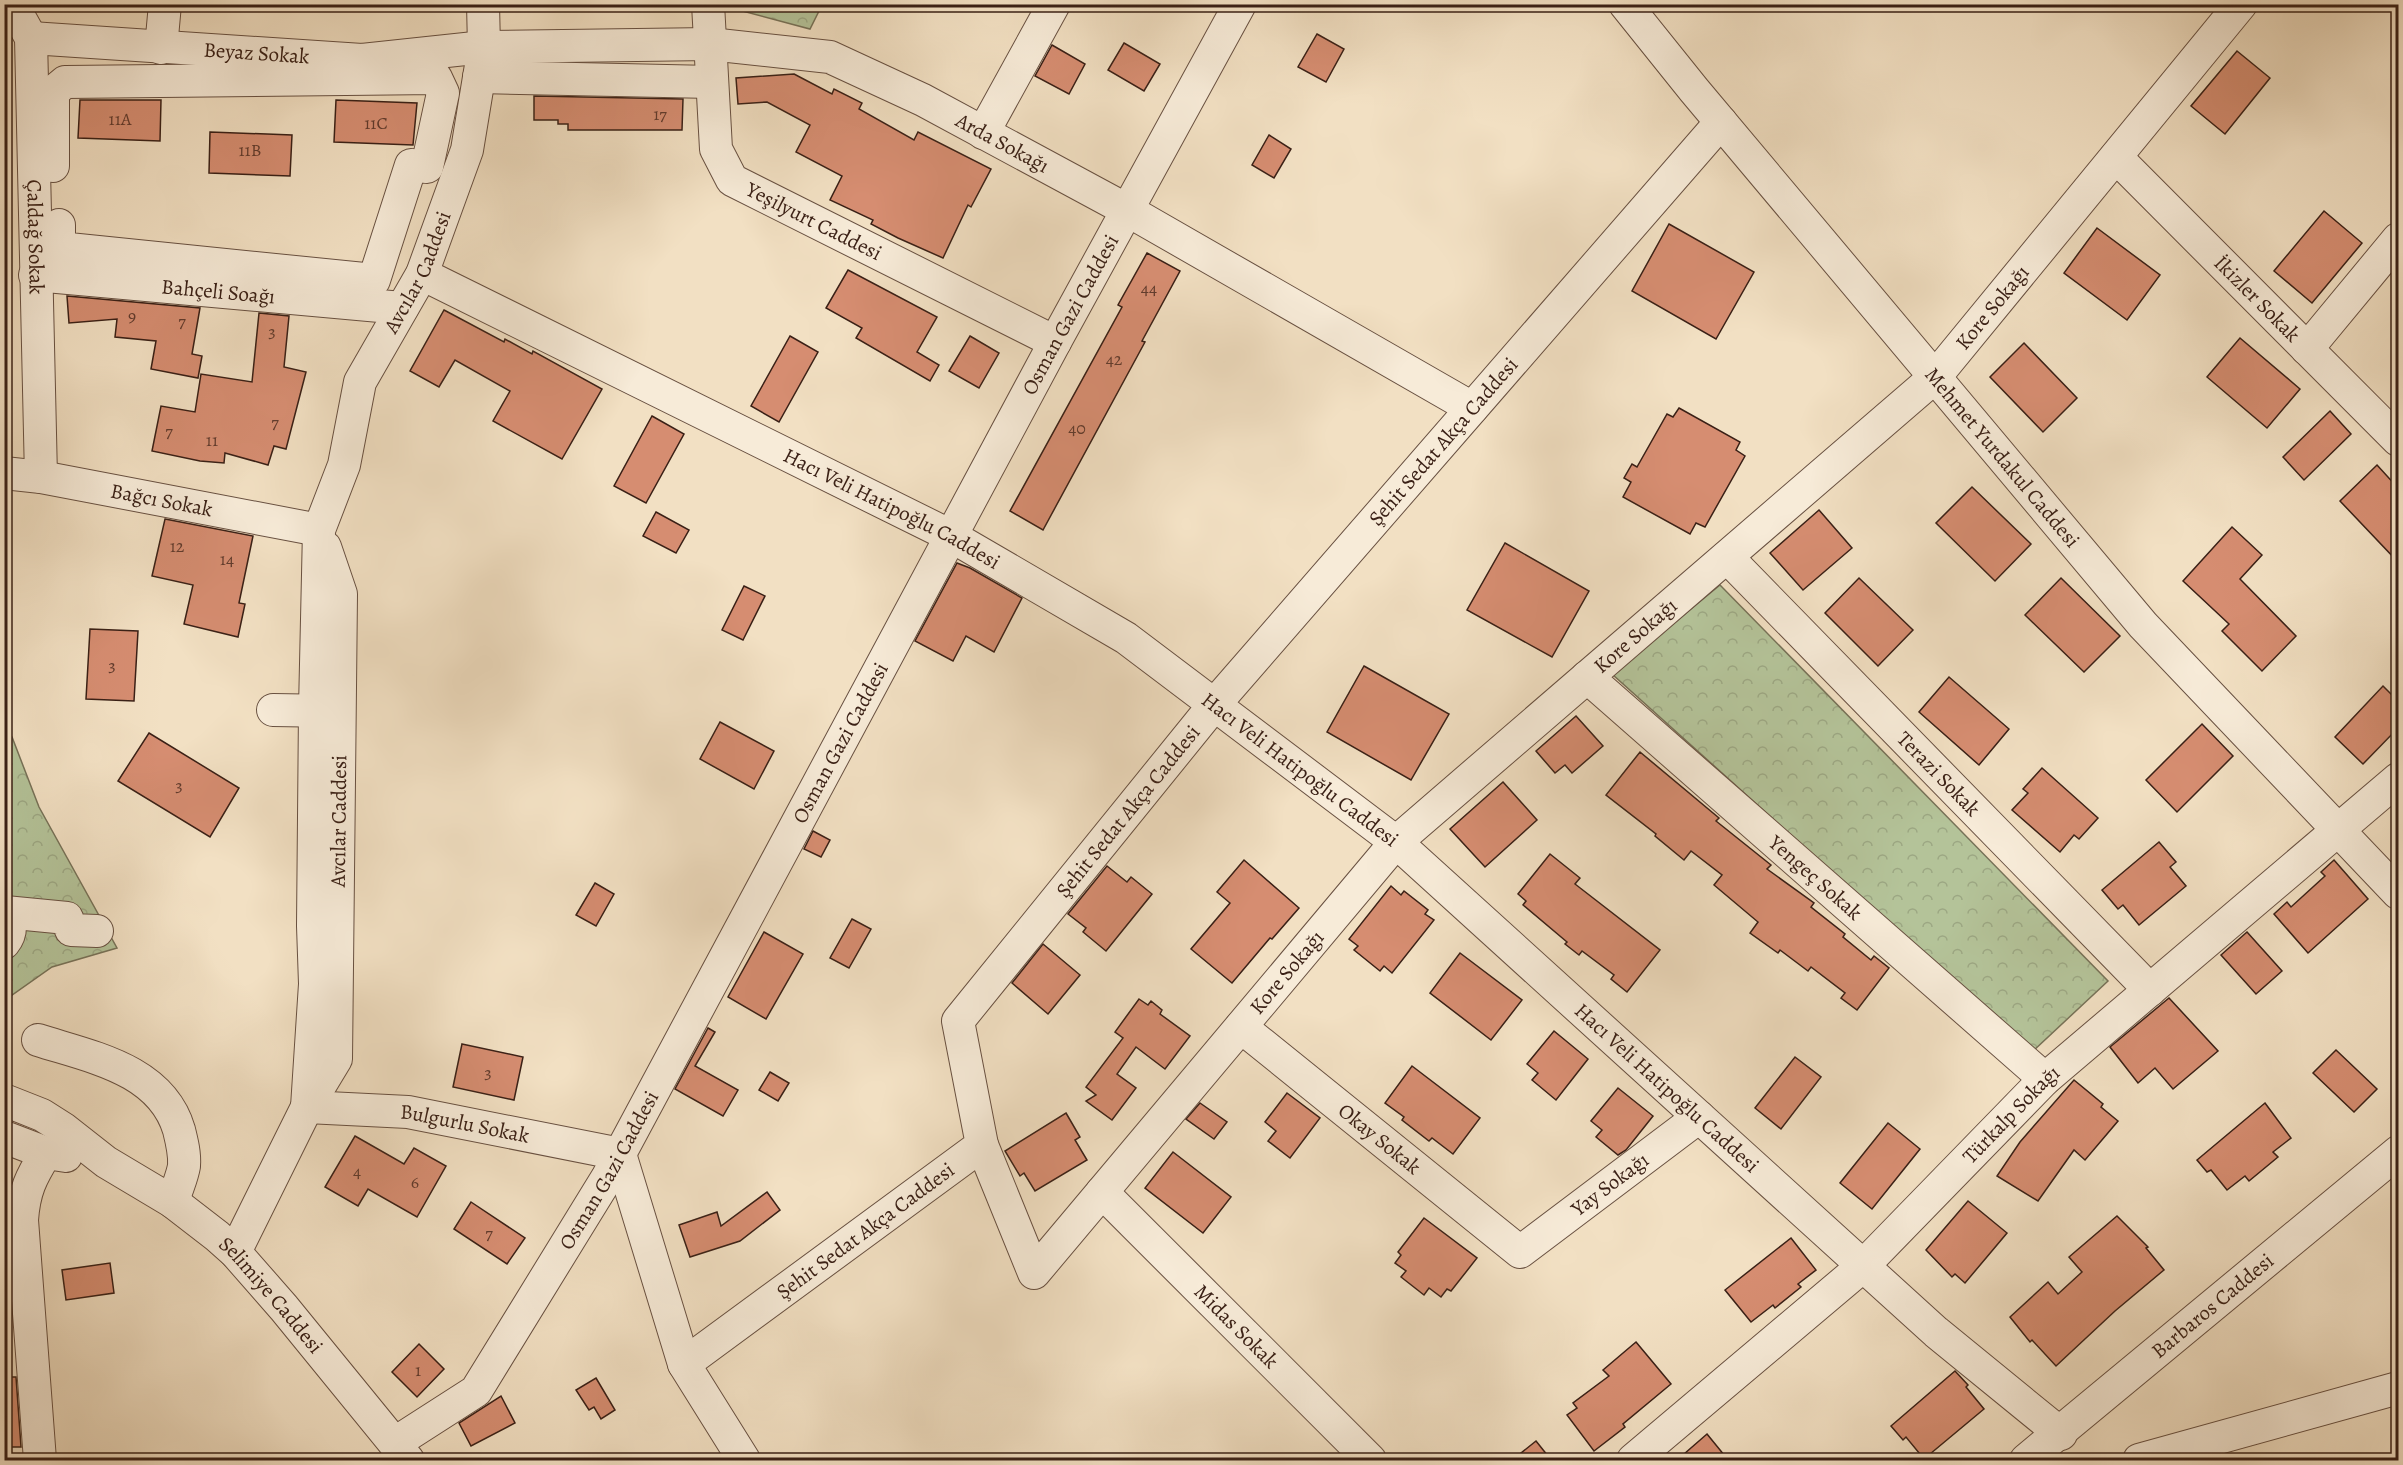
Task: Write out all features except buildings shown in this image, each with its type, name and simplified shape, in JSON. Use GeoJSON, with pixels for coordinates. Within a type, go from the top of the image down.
{"type":"FeatureCollection","features":[{"type":"Feature","properties":{"kind":"street","name":"Çaldağ Sokak"},"geometry":{"type":"LineString","coordinates":[[12,4],[31,38],[41,477]]}},
{"type":"Feature","properties":{"kind":"street"},"geometry":{"type":"LineString","coordinates":[[161,48],[165,4]]}},
{"type":"Feature","properties":{"kind":"street","name":"Avcılar Caddesi"},"geometry":{"type":"LineString","coordinates":[[235,1252],[307,1107],[315,984],[313,926],[327,710],[319,530],[344,465],[360,382],[422,274],[467,150],[482,62],[483,4]]}},
{"type":"Feature","properties":{"kind":"street","name":"Yeşilyurt Caddesi"},"geometry":{"type":"LineString","coordinates":[[708,4],[716,149],[732,180],[1055,342]]}},
{"type":"Feature","properties":{"kind":"street"},"geometry":{"type":"LineString","coordinates":[[983,133],[1054,4]]}},
{"type":"Feature","properties":{"kind":"street","name":"Mehmet Yurdakul Caddesi"},"geometry":{"type":"LineString","coordinates":[[1625,4],[1721,122],[2143,625],[2398,893]]}},
{"type":"Feature","properties":{"kind":"street","name":"Kore Sokağı"},"geometry":{"type":"LineString","coordinates":[[982,1144],[1034,1274],[1396,842],[1935,377],[2241,4]]}},
{"type":"Feature","properties":{"kind":"street","name":"Osman Gazi Caddesi"},"geometry":{"type":"LineString","coordinates":[[401,1452],[476,1391],[620,1154],[1236,6]]}},
{"type":"Feature","properties":{"kind":"street","name":"Beyaz Sokak"},"geometry":{"type":"LineString","coordinates":[[31,38],[362,60],[482,62]]}},
{"type":"Feature","properties":{"kind":"street","name":"Arda Sokağı"},"geometry":{"type":"LineString","coordinates":[[482,62],[710,44],[830,57],[923,100],[1127,210],[1472,408]]}},
{"type":"Feature","properties":{"kind":"street"},"geometry":{"type":"LineString","coordinates":[[482,62],[712,82]]}},
{"type":"Feature","properties":{"kind":"street"},"geometry":{"type":"LineString","coordinates":[[53,166],[52,92],[64,82],[436,78],[443,93],[427,167],[411,165],[374,280],[59,248],[59,225]]}},
{"type":"Feature","properties":{"kind":"street","name":"Şehit Sedat Akça Caddesi"},"geometry":{"type":"LineString","coordinates":[[684,1364],[982,1144],[958,1021],[1214,705],[1721,122]]}},
{"type":"Feature","properties":{"kind":"street","name":"İkizler Sokak"},"geometry":{"type":"LineString","coordinates":[[2116,157],[2398,440]]}},
{"type":"Feature","properties":{"kind":"street"},"geometry":{"type":"LineString","coordinates":[[402,197],[449,200]]}},
{"type":"Feature","properties":{"kind":"street"},"geometry":{"type":"LineString","coordinates":[[2307,349],[2398,239]]}},
{"type":"Feature","properties":{"kind":"street","name":"Hacı Veli Hatipoğlu Caddesi"},"geometry":{"type":"LineString","coordinates":[[422,274],[951,536],[1126,638],[1396,842],[1936,1332],[2061,1434]]}},
{"type":"Feature","properties":{"kind":"street","name":"Bahçeli Soağı"},"geometry":{"type":"LineString","coordinates":[[35,275],[402,308]]}},
{"type":"Feature","properties":{"kind":"street","name":"Bağcı Sokak"},"geometry":{"type":"LineString","coordinates":[[4,472],[319,530]]}},
{"type":"Feature","properties":{"kind":"street","name":"Terazi Sokak"},"geometry":{"type":"LineString","coordinates":[[1727,557],[2150,990]]}},
{"type":"Feature","properties":{"kind":"street","name":"Yengeç Sokak"},"geometry":{"type":"LineString","coordinates":[[1587,677],[2045,1079]]}},
{"type":"Feature","properties":{"kind":"street"},"geometry":{"type":"LineString","coordinates":[[273,710],[327,710]]}},
{"type":"Feature","properties":{"kind":"street","name":"Türkalp Sokağı"},"geometry":{"type":"LineString","coordinates":[[1633,1461],[1863,1266],[2045,1079],[2398,779]]}},
{"type":"Feature","properties":{"kind":"street"},"geometry":{"type":"LineString","coordinates":[[4,943],[10,931],[10,923],[5,912],[67,918],[71,930],[97,931]]}},
{"type":"Feature","properties":{"kind":"street","name":"Okay Sokak"},"geometry":{"type":"LineString","coordinates":[[1241,1027],[1520,1252]]}},
{"type":"Feature","properties":{"kind":"street"},"geometry":{"type":"LineString","coordinates":[[38,1040],[117,1066],[150,1086],[164,1099],[174,1116],[184,1150],[184,1166],[173,1202]]}},
{"type":"Feature","properties":{"kind":"street","name":"Selimiye Caddesi"},"geometry":{"type":"LineString","coordinates":[[4,1100],[42,1115],[106,1162],[173,1202],[235,1252],[284,1308],[401,1452]]}},
{"type":"Feature","properties":{"kind":"street","name":"Bulgurlu Sokak"},"geometry":{"type":"LineString","coordinates":[[307,1107],[408,1112],[620,1154]]}},
{"type":"Feature","properties":{"kind":"street","name":"Yay Sokağı"},"geometry":{"type":"LineString","coordinates":[[1520,1252],[1699,1117]]}},
{"type":"Feature","properties":{"kind":"street","name":"Selimiye Caddesi"},"geometry":{"type":"LineString","coordinates":[[4,1137],[46,1152],[106,1162]]}},
{"type":"Feature","properties":{"kind":"street"},"geometry":{"type":"LineString","coordinates":[[40,1461],[22,1220],[24,1197],[30,1180],[46,1152]]}},
{"type":"Feature","properties":{"kind":"street","name":"Barbaros Caddesi"},"geometry":{"type":"LineString","coordinates":[[2026,1461],[2398,1152]]}},
{"type":"Feature","properties":{"kind":"street"},"geometry":{"type":"LineString","coordinates":[[620,1154],[684,1364],[744,1461]]}},
{"type":"Feature","properties":{"kind":"street","name":"Midas Sokak"},"geometry":{"type":"LineString","coordinates":[[1102,1192],[1370,1461]]}},
{"type":"Feature","properties":{"kind":"street"},"geometry":{"type":"LineString","coordinates":[[2139,1461],[2398,1388]]}},
{"type":"Feature","properties":{"kind":"green space"},"geometry":{"type":"Polygon","coordinates":[[[731,4],[822,5],[810,29],[731,8],[731,4]]]}},
{"type":"Feature","properties":{"kind":"green space"},"geometry":{"type":"Polygon","coordinates":[[[1720,585],[2108,981],[2032,1052],[1612,674],[1720,585]]]}},
{"type":"Feature","properties":{"kind":"green space"},"geometry":{"type":"Polygon","coordinates":[[[4,730],[12,737],[39,807],[117,948],[52,967],[5,1000],[4,730]]]}}]}
